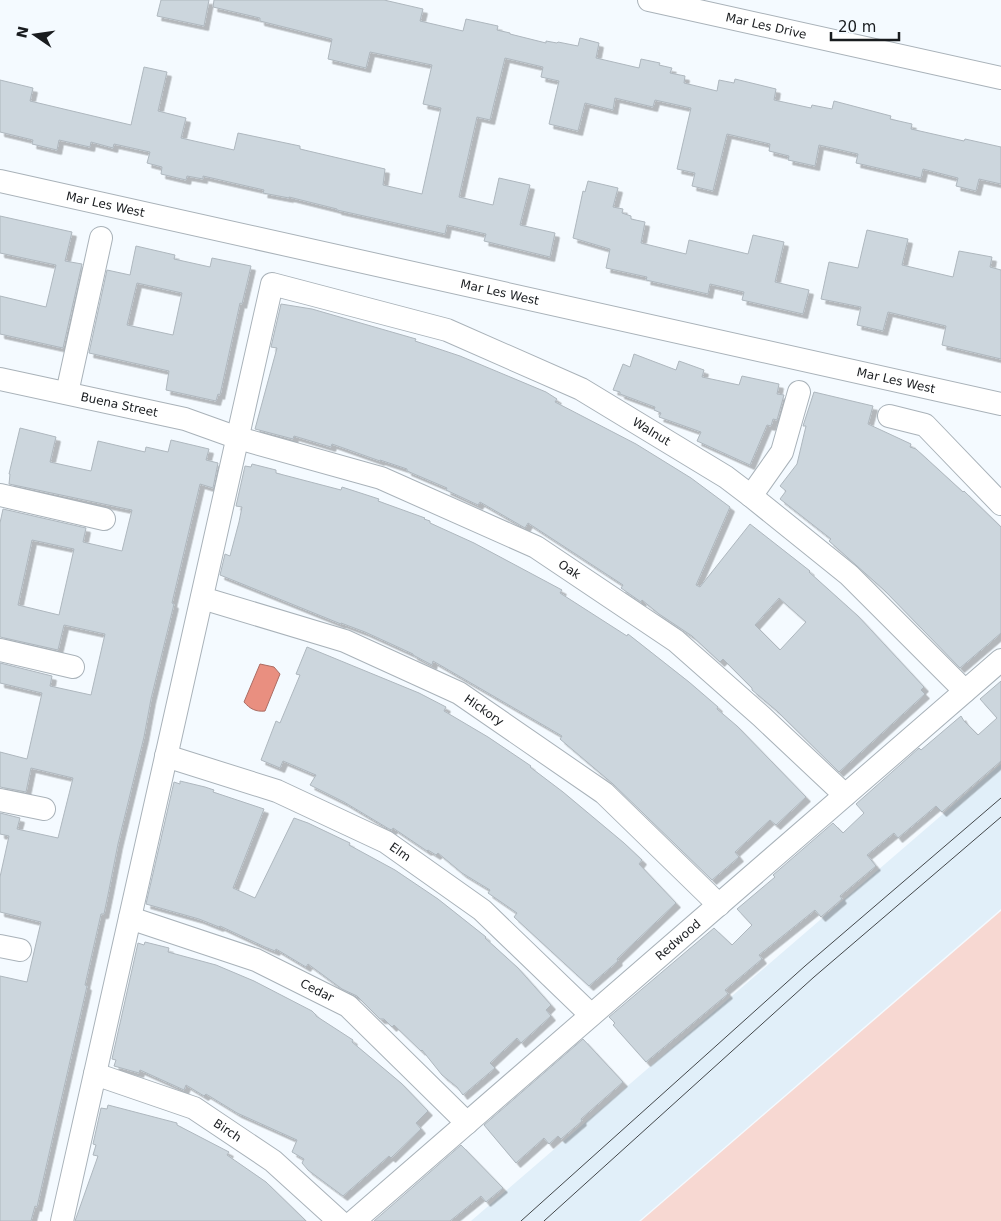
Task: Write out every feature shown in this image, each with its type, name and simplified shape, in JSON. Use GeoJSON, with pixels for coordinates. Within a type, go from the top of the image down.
{"type":"FeatureCollection","features":[{"type":"Feature","properties":{"kind":"street","name":"Mar Les Drive"},"geometry":{"type":"LineString","coordinates":[[649,0],[1001,78]]}},
{"type":"Feature","properties":{"kind":"street","name":"Mar Les West"},"geometry":{"type":"LineString","coordinates":[[0,181],[1001,404]]}},
{"type":"Feature","properties":{"kind":"street"},"geometry":{"type":"LineString","coordinates":[[67,393],[101,238]]}},
{"type":"Feature","properties":{"kind":"street","name":"Walnut"},"geometry":{"type":"LineString","coordinates":[[238,438],[272,284],[446,330],[572,385],[726,477],[849,575],[965,691]]}},
{"type":"Feature","properties":{"kind":"street","name":"Buena Street"},"geometry":{"type":"LineString","coordinates":[[0,379],[174,416],[238,438]]}},
{"type":"Feature","properties":{"kind":"street"},"geometry":{"type":"LineString","coordinates":[[750,496],[782,452],[799,392]]}},
{"type":"Feature","properties":{"kind":"street"},"geometry":{"type":"LineString","coordinates":[[889,416],[925,425],[1001,504]]}},
{"type":"Feature","properties":{"kind":"street"},"geometry":{"type":"LineString","coordinates":[[62,1221],[238,438]]}},
{"type":"Feature","properties":{"kind":"street","name":"Oak"},"geometry":{"type":"LineString","coordinates":[[238,438],[381,478],[536,548],[676,641],[761,716],[845,795]]}},
{"type":"Feature","properties":{"kind":"street"},"geometry":{"type":"LineString","coordinates":[[0,494],[104,518]]}},
{"type":"Feature","properties":{"kind":"street","name":"Hickory"},"geometry":{"type":"LineString","coordinates":[[202,598],[345,640],[459,693],[604,793],[719,905]]}},
{"type":"Feature","properties":{"kind":"street"},"geometry":{"type":"LineString","coordinates":[[0,650],[73,667]]}},
{"type":"Feature","properties":{"kind":"street","name":"Redwood"},"geometry":{"type":"LineString","coordinates":[[354,1221],[1001,660]]}},
{"type":"Feature","properties":{"kind":"street","name":"Elm"},"geometry":{"type":"LineString","coordinates":[[166,756],[277,791],[386,842],[482,910],[591,1016]]}},
{"type":"Feature","properties":{"kind":"street"},"geometry":{"type":"LineString","coordinates":[[0,800],[44,809]]}},
{"type":"Feature","properties":{"kind":"street","name":"Cedar"},"geometry":{"type":"LineString","coordinates":[[130,918],[256,960],[348,1006],[467,1123]]}},
{"type":"Feature","properties":{"kind":"street","name":"Birch"},"geometry":{"type":"LineString","coordinates":[[95,1074],[194,1108],[273,1161],[339,1221]]}},
{"type":"Feature","properties":{"kind":"shaded area"},"geometry":{"type":"Polygon","coordinates":[[[260,664],[274,667],[280,674],[265,711],[253,710],[244,702],[260,664]]]}},
{"type":"Feature","properties":{"kind":"shaded area"},"geometry":{"type":"Polygon","coordinates":[[[1001,764],[1001,909],[639,1221],[471,1221],[1001,764]]]}},
{"type":"Feature","properties":{"kind":"shaded area"},"geometry":{"type":"Polygon","coordinates":[[[1001,911],[1001,1221],[641,1221],[1001,911]]]}},
{"type":"Feature","properties":{"kind":"building"},"geometry":{"type":"Polygon","coordinates":[[[161,0],[209,0],[204,26],[157,16],[161,0]]]}},
{"type":"Feature","properties":{"kind":"building"},"geometry":{"type":"Polygon","coordinates":[[[214,0],[384,0],[423,9],[420,21],[463,31],[466,19],[498,26],[497,30],[546,43],[546,41],[558,42],[578,46],[580,38],[599,43],[596,58],[639,68],[641,59],[660,63],[659,65],[672,68],[670,73],[685,76],[684,83],[717,91],[719,80],[734,83],[735,79],[776,89],[774,100],[811,108],[812,105],[832,109],[834,101],[891,116],[890,119],[912,124],[911,129],[1001,147],[1001,184],[979,179],[976,191],[956,186],[958,178],[923,169],[921,178],[856,163],[858,154],[819,145],[815,166],[788,160],[789,156],[769,151],[770,144],[727,134],[713,191],[692,186],[695,173],[677,169],[691,108],[655,100],[653,107],[615,98],[613,110],[585,103],[578,131],[549,124],[559,81],[541,77],[543,67],[505,58],[490,120],[477,117],[459,197],[493,205],[499,178],[530,185],[520,225],[555,233],[550,257],[484,241],[486,234],[447,225],[445,234],[337,210],[289,197],[263,193],[264,190],[203,176],[203,179],[187,176],[186,180],[161,174],[162,167],[147,163],[150,152],[114,144],[113,148],[91,142],[90,147],[59,140],[57,150],[32,144],[33,140],[0,132],[0,80],[33,88],[30,101],[131,125],[144,67],[167,72],[158,111],[186,118],[181,138],[234,150],[238,133],[300,146],[300,149],[385,169],[383,185],[422,194],[441,108],[423,104],[432,65],[370,52],[366,68],[328,59],[332,39],[260,21],[260,18],[213,7],[214,0]]]}},
{"type":"Feature","properties":{"kind":"building"},"geometry":{"type":"Polygon","coordinates":[[[588,181],[618,188],[613,207],[623,209],[622,213],[631,216],[631,219],[645,222],[641,243],[686,254],[689,240],[748,254],[753,235],[784,242],[775,282],[809,290],[803,314],[742,300],[744,292],[710,284],[708,294],[646,280],[647,277],[606,268],[610,249],[573,238],[583,191],[585,192],[588,181]]]}},
{"type":"Feature","properties":{"kind":"building"},"geometry":{"type":"Polygon","coordinates":[[[0,216],[72,232],[65,261],[82,264],[63,348],[0,334],[0,296],[46,307],[56,265],[0,253],[0,216]]]}},
{"type":"Feature","properties":{"kind":"building"},"geometry":{"type":"Polygon","coordinates":[[[867,230],[908,239],[902,265],[953,277],[959,251],[992,257],[990,267],[1001,270],[1001,359],[942,345],[946,326],[888,312],[883,331],[857,325],[861,307],[821,299],[829,262],[858,268],[867,230]]]}},
{"type":"Feature","properties":{"kind":"building"},"geometry":{"type":"Polygon","coordinates":[[[136,246],[175,255],[174,259],[210,267],[212,258],[251,266],[242,304],[240,303],[220,395],[218,394],[216,401],[166,390],[169,371],[89,353],[107,270],[130,275],[136,246]],[[137,283],[127,325],[173,335],[182,293],[137,283]]]}},
{"type":"Feature","properties":{"kind":"building"},"geometry":{"type":"Polygon","coordinates":[[[281,304],[312,309],[416,339],[415,341],[460,356],[546,392],[557,399],[555,402],[636,444],[691,478],[730,507],[696,585],[700,587],[750,524],[810,571],[858,616],[924,687],[921,690],[925,694],[839,772],[777,711],[752,690],[723,659],[720,662],[692,636],[642,600],[641,602],[621,588],[623,585],[528,523],[525,528],[480,502],[478,505],[446,490],[447,488],[407,471],[407,469],[332,444],[331,447],[294,436],[293,439],[255,429],[277,348],[271,347],[281,304]],[[779,598],[755,625],[780,650],[806,622],[779,598]]]}},
{"type":"Feature","properties":{"kind":"building"},"geometry":{"type":"Polygon","coordinates":[[[634,354],[676,370],[679,361],[704,370],[702,377],[739,385],[742,376],[779,384],[777,394],[784,395],[777,420],[773,419],[771,426],[767,425],[750,465],[697,441],[701,432],[659,417],[661,413],[654,410],[655,407],[613,390],[623,364],[630,367],[634,354]]]}},
{"type":"Feature","properties":{"kind":"building"},"geometry":{"type":"Polygon","coordinates":[[[814,392],[873,406],[868,424],[911,444],[910,447],[916,449],[964,491],[1001,527],[1001,633],[960,668],[884,590],[829,541],[831,539],[780,499],[786,491],[780,486],[797,464],[806,426],[803,426],[814,392]]]}},
{"type":"Feature","properties":{"kind":"building"},"geometry":{"type":"Polygon","coordinates":[[[20,428],[56,437],[50,462],[91,471],[98,441],[145,452],[146,447],[168,452],[171,440],[209,449],[206,460],[218,463],[213,488],[200,484],[172,603],[174,604],[151,699],[144,737],[118,844],[104,914],[101,914],[85,985],[87,986],[37,1207],[35,1206],[31,1221],[0,1221],[0,976],[27,982],[41,922],[0,912],[0,877],[9,836],[0,834],[0,813],[20,818],[17,829],[58,838],[73,778],[31,768],[26,792],[0,787],[0,752],[27,759],[42,693],[0,683],[0,663],[52,676],[50,686],[91,695],[105,634],[64,625],[58,650],[0,637],[0,523],[3,509],[86,528],[83,542],[122,551],[132,510],[9,484],[9,474],[20,428]],[[32,540],[18,605],[59,615],[74,549],[32,540]]]}},
{"type":"Feature","properties":{"kind":"building"},"geometry":{"type":"Polygon","coordinates":[[[252,464],[276,470],[276,473],[341,490],[342,487],[379,499],[378,501],[425,518],[430,523],[474,543],[562,590],[560,593],[627,636],[628,634],[689,682],[718,707],[717,709],[737,726],[806,797],[776,825],[770,820],[735,852],[739,857],[712,880],[613,784],[560,739],[562,736],[433,661],[432,665],[365,632],[220,575],[225,554],[230,556],[239,522],[242,507],[236,506],[245,466],[251,467],[252,464]]]}},
{"type":"Feature","properties":{"kind":"building"},"geometry":{"type":"Polygon","coordinates":[[[307,647],[419,693],[446,707],[444,711],[488,737],[531,766],[624,843],[642,860],[639,864],[676,903],[617,959],[618,961],[589,986],[514,917],[517,913],[488,893],[490,890],[462,873],[438,853],[436,855],[427,851],[393,828],[392,830],[389,829],[344,802],[310,785],[316,775],[283,761],[280,768],[261,760],[276,721],[280,723],[300,675],[296,674],[307,647]]]}},
{"type":"Feature","properties":{"kind":"building"},"geometry":{"type":"Polygon","coordinates":[[[1001,681],[1001,761],[942,812],[936,806],[898,838],[894,833],[867,855],[876,866],[840,896],[842,899],[821,917],[815,910],[759,955],[762,959],[725,990],[728,994],[646,1062],[613,1025],[615,1023],[609,1017],[714,928],[732,945],[752,925],[737,909],[775,877],[773,875],[833,823],[843,833],[864,813],[856,804],[919,748],[921,750],[961,716],[978,735],[997,718],[980,699],[1001,681]]]}},
{"type":"Feature","properties":{"kind":"building"},"geometry":{"type":"Polygon","coordinates":[[[180,781],[214,790],[213,792],[264,809],[233,888],[255,898],[294,818],[308,823],[350,843],[349,845],[395,870],[438,899],[486,937],[518,968],[551,1005],[546,1010],[551,1016],[521,1043],[517,1038],[490,1063],[495,1068],[463,1095],[457,1087],[442,1075],[422,1050],[394,1025],[392,1027],[384,1019],[380,1019],[357,996],[342,989],[308,964],[306,967],[276,949],[275,951],[265,947],[220,926],[146,904],[174,782],[180,784],[180,781]]]}},
{"type":"Feature","properties":{"kind":"building"},"geometry":{"type":"Polygon","coordinates":[[[145,942],[169,948],[168,952],[216,965],[254,981],[312,1011],[316,1016],[353,1040],[352,1042],[401,1083],[428,1111],[416,1123],[421,1129],[391,1158],[389,1156],[343,1196],[308,1170],[302,1163],[304,1159],[292,1152],[297,1140],[237,1113],[206,1094],[204,1096],[186,1085],[184,1090],[140,1070],[139,1073],[114,1066],[116,1060],[112,1059],[138,943],[144,945],[145,942]]]}},
{"type":"Feature","properties":{"kind":"building"},"geometry":{"type":"Polygon","coordinates":[[[583,1039],[623,1082],[561,1139],[558,1136],[549,1144],[544,1138],[516,1163],[484,1125],[583,1039]]]}},
{"type":"Feature","properties":{"kind":"building"},"geometry":{"type":"Polygon","coordinates":[[[108,1105],[177,1123],[177,1125],[229,1152],[227,1155],[266,1182],[306,1221],[75,1221],[98,1156],[93,1155],[96,1145],[93,1144],[101,1108],[107,1109],[108,1105]]]}},
{"type":"Feature","properties":{"kind":"building"},"geometry":{"type":"Polygon","coordinates":[[[461,1145],[503,1188],[486,1202],[481,1196],[450,1221],[374,1221],[461,1145]]]}},
{"type":"Feature","properties":{"kind":"tram line"},"geometry":{"type":"LineString","coordinates":[[521,1221],[805,966],[1001,798]]}},
{"type":"Feature","properties":{"kind":"tram line"},"geometry":{"type":"LineString","coordinates":[[544,1221],[814,977],[1001,817]]}}]}
